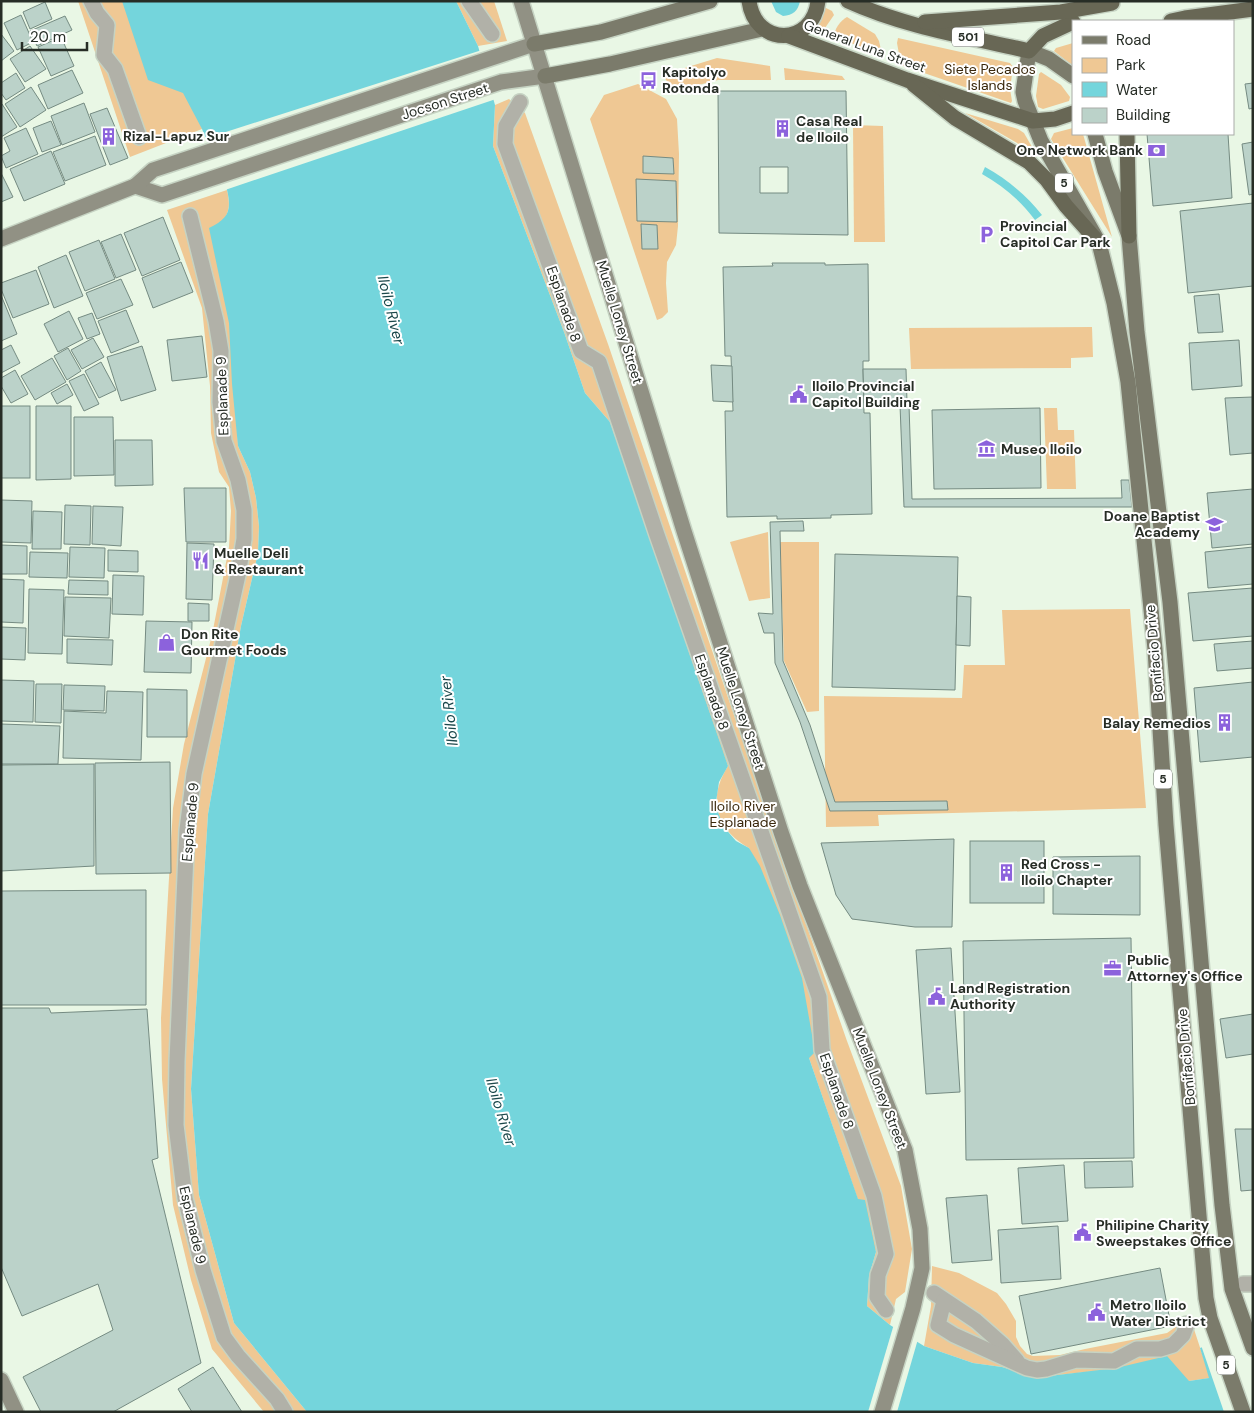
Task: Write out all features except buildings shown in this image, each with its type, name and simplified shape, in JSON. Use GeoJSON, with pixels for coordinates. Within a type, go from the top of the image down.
{"type":"FeatureCollection","features":[{"type":"Feature","properties":{"kind":"highway"},"geometry":{"type":"LineString","coordinates":[[749,1],[750,12],[762,29]]}},
{"type":"Feature","properties":{"kind":"highway"},"geometry":{"type":"LineString","coordinates":[[789,36],[798,33],[813,20],[818,1]]}},
{"type":"Feature","properties":{"kind":"highway","name":"501"},"geometry":{"type":"LineString","coordinates":[[848,1],[870,11],[907,23],[1029,51]]}},
{"type":"Feature","properties":{"kind":"highway"},"geometry":{"type":"LineString","coordinates":[[907,23],[985,19],[1061,12],[1115,2]]}},
{"type":"Feature","properties":{"kind":"highway"},"geometry":{"type":"LineString","coordinates":[[1075,20],[1115,2]]}},
{"type":"Feature","properties":{"kind":"highway"},"geometry":{"type":"LineString","coordinates":[[1176,20],[1253,9]]}},
{"type":"Feature","properties":{"kind":"highway"},"geometry":{"type":"LineString","coordinates":[[1029,51],[1043,36],[1072,22]]}},
{"type":"Feature","properties":{"kind":"highway","name":"General Luna Street"},"geometry":{"type":"LineString","coordinates":[[762,29],[770,34],[789,36],[907,80],[1033,121],[1055,119],[1072,113]]}},
{"type":"Feature","properties":{"kind":"highway"},"geometry":{"type":"LineString","coordinates":[[907,80],[955,118],[1029,162],[1047,180],[1066,206],[1099,243]]}},
{"type":"Feature","properties":{"kind":"highway"},"geometry":{"type":"LineString","coordinates":[[1128,135],[1129,236]]}},
{"type":"Feature","properties":{"kind":"main road","name":"Muelle Loney Street"},"geometry":{"type":"LineString","coordinates":[[521,1],[684,531],[781,832],[800,886],[905,1150],[921,1239],[922,1268],[913,1308],[882,1412]]}},
{"type":"Feature","properties":{"kind":"main road","name":"Jocson Street"},"geometry":{"type":"LineString","coordinates":[[2,239],[135,186],[153,170],[493,56],[534,44],[601,32],[710,1]]}},
{"type":"Feature","properties":{"kind":"main road","name":"Jocson Street"},"geometry":{"type":"LineString","coordinates":[[135,186],[162,194],[501,82],[610,64],[762,29]]}},
{"type":"Feature","properties":{"kind":"main road"},"geometry":{"type":"LineString","coordinates":[[1029,51],[1054,62],[1072,75]]}},
{"type":"Feature","properties":{"kind":"main road","name":"Bonifacio Drive"},"geometry":{"type":"LineString","coordinates":[[1029,51],[1024,95],[1041,141],[1099,243],[1114,303],[1128,382],[1155,649],[1166,826],[1206,1298],[1210,1318],[1243,1412]]}},
{"type":"Feature","properties":{"kind":"main road","name":"Bonifacio Drive"},"geometry":{"type":"LineString","coordinates":[[1095,135],[1129,236],[1137,332],[1167,576],[1222,1205],[1232,1289],[1253,1348]]}},
{"type":"Feature","properties":{"kind":"main road"},"geometry":{"type":"LineString","coordinates":[[1,1380],[16,1412]]}},
{"type":"Feature","properties":{"kind":"street"},"geometry":{"type":"LineString","coordinates":[[90,1],[107,25],[104,55],[115,69],[139,137]]}},
{"type":"Feature","properties":{"kind":"street"},"geometry":{"type":"LineString","coordinates":[[469,1],[492,34]]}},
{"type":"Feature","properties":{"kind":"street","name":"Esplanade 8"},"geometry":{"type":"LineString","coordinates":[[520,102],[506,126],[505,144],[581,351],[599,362],[657,535],[818,997],[822,1050],[874,1196],[886,1254],[878,1275],[877,1297],[886,1310]]}},
{"type":"Feature","properties":{"kind":"street","name":"Esplanade 9"},"geometry":{"type":"LineString","coordinates":[[190,216],[216,321],[221,351],[220,402],[224,441],[238,480],[244,510],[244,539],[238,575],[194,774],[187,830],[176,1125],[185,1198],[203,1270],[224,1337],[286,1412]]}},
{"type":"Feature","properties":{"kind":"street"},"geometry":{"type":"LineString","coordinates":[[1020,1364],[1002,1344],[976,1321],[939,1297],[938,1325],[954,1335],[1027,1368],[1037,1370],[1076,1360],[1114,1361],[1137,1349],[1160,1349],[1173,1345],[1183,1336],[1187,1324]]}},
{"type":"Feature","properties":{"kind":"green space"},"geometry":{"type":"Polygon","coordinates":[[[78,1],[178,1],[202,129],[130,157],[78,1]]]}},
{"type":"Feature","properties":{"kind":"green space"},"geometry":{"type":"Polygon","coordinates":[[[456,1],[494,1],[507,41],[478,46],[456,1]]]}},
{"type":"Feature","properties":{"kind":"green space"},"geometry":{"type":"Polygon","coordinates":[[[824,7],[832,11],[834,15],[825,28],[821,30],[814,26],[824,7]]]}},
{"type":"Feature","properties":{"kind":"green space"},"geometry":{"type":"Polygon","coordinates":[[[847,17],[875,34],[879,41],[881,56],[835,36],[838,25],[847,17]]]}},
{"type":"Feature","properties":{"kind":"green space","name":"Siete Pecados Islands"},"geometry":{"type":"Polygon","coordinates":[[[898,38],[1010,63],[1013,67],[1010,89],[1011,103],[901,65],[897,43],[898,38]]]}},
{"type":"Feature","properties":{"kind":"green space","name":"Siete Pecados Islands"},"geometry":{"type":"Polygon","coordinates":[[[1072,43],[1072,65],[1054,51],[1056,48],[1072,43]]]}},
{"type":"Feature","properties":{"kind":"green space"},"geometry":{"type":"Polygon","coordinates":[[[717,58],[770,66],[771,80],[718,80],[675,91],[662,75],[717,58]]]}},
{"type":"Feature","properties":{"kind":"green space"},"geometry":{"type":"Polygon","coordinates":[[[784,68],[842,76],[845,80],[785,80],[784,68]]]}},
{"type":"Feature","properties":{"kind":"green space","name":"Siete Pecados Islands"},"geometry":{"type":"Polygon","coordinates":[[[1041,72],[1061,85],[1070,97],[1069,101],[1043,109],[1038,107],[1036,96],[1039,74],[1041,72]]]}},
{"type":"Feature","properties":{"kind":"green space"},"geometry":{"type":"Polygon","coordinates":[[[638,84],[666,99],[677,119],[679,154],[678,226],[676,245],[667,262],[668,312],[657,320],[590,119],[604,95],[638,84]]]}},
{"type":"Feature","properties":{"kind":"green space","name":"Iloilo River Esplanade"},"geometry":{"type":"Polygon","coordinates":[[[509,99],[525,113],[608,344],[772,827],[847,1041],[901,1186],[912,1249],[905,1292],[896,1299],[890,1325],[867,1306],[869,1276],[876,1252],[809,1058],[749,848],[729,832],[718,812],[718,790],[728,766],[610,463],[615,436],[610,422],[585,393],[564,332],[493,146],[495,105],[509,99]]]}},
{"type":"Feature","properties":{"kind":"green space","name":"Siete Pecados Islands"},"geometry":{"type":"Polygon","coordinates":[[[965,113],[1018,129],[1024,133],[1036,154],[965,113]]]}},
{"type":"Feature","properties":{"kind":"green space"},"geometry":{"type":"Polygon","coordinates":[[[853,125],[883,126],[885,242],[854,242],[853,125]]]}},
{"type":"Feature","properties":{"kind":"green space"},"geometry":{"type":"Polygon","coordinates":[[[1072,128],[1072,135],[1083,135],[1112,237],[1051,139],[1054,133],[1072,128]]]}},
{"type":"Feature","properties":{"kind":"green space"},"geometry":{"type":"Polygon","coordinates":[[[227,190],[229,200],[227,213],[218,224],[230,239],[238,446],[250,472],[256,498],[259,526],[258,553],[241,626],[208,814],[191,1089],[199,1195],[234,1323],[307,1412],[264,1412],[212,1349],[191,1280],[173,1205],[162,1079],[161,1018],[173,808],[184,744],[212,635],[229,547],[231,511],[229,487],[219,472],[211,433],[210,386],[202,308],[167,210],[227,190]]]}},
{"type":"Feature","properties":{"kind":"green space"},"geometry":{"type":"Polygon","coordinates":[[[1092,327],[1093,357],[1071,358],[1071,368],[911,369],[909,328],[1092,327]]]}},
{"type":"Feature","properties":{"kind":"green space"},"geometry":{"type":"Polygon","coordinates":[[[1044,408],[1057,408],[1058,430],[1074,430],[1076,489],[1047,489],[1044,408]]]}},
{"type":"Feature","properties":{"kind":"green space"},"geometry":{"type":"Polygon","coordinates":[[[768,532],[770,598],[749,601],[730,542],[768,532]]]}},
{"type":"Feature","properties":{"kind":"green space"},"geometry":{"type":"Polygon","coordinates":[[[780,542],[819,542],[819,711],[807,712],[784,661],[780,542]]]}},
{"type":"Feature","properties":{"kind":"green space"},"geometry":{"type":"Polygon","coordinates":[[[1130,609],[1146,808],[878,815],[879,826],[826,827],[824,696],[962,698],[964,665],[1005,665],[1002,610],[1130,609]]]}},
{"type":"Feature","properties":{"kind":"green space"},"geometry":{"type":"Polygon","coordinates":[[[932,1266],[959,1273],[997,1293],[1016,1321],[1016,1337],[1020,1346],[1027,1354],[1033,1356],[1060,1355],[1167,1333],[1190,1317],[1210,1378],[1189,1381],[1105,1370],[1049,1376],[1027,1375],[1002,1367],[973,1363],[924,1346],[931,1306],[932,1266]]]}},
{"type":"Feature","properties":{"kind":"water","name":"Iloilo River"},"geometry":{"type":"Polygon","coordinates":[[[122,1],[456,1],[478,46],[495,105],[493,146],[564,332],[585,393],[610,422],[728,766],[719,782],[716,802],[718,812],[723,826],[736,841],[749,848],[760,866],[780,915],[802,978],[815,1052],[809,1058],[858,1199],[865,1200],[876,1252],[869,1276],[867,1306],[890,1325],[924,1346],[973,1363],[1002,1367],[1027,1375],[1049,1376],[1116,1368],[1167,1356],[1189,1381],[1209,1378],[1200,1348],[1253,1327],[1253,1412],[307,1412],[234,1323],[199,1195],[191,1089],[208,814],[241,626],[258,553],[259,526],[256,498],[250,472],[238,446],[229,323],[209,228],[221,221],[229,209],[227,190],[202,129],[183,93],[148,80],[122,1]]]}},
{"type":"Feature","properties":{"kind":"water"},"geometry":{"type":"Polygon","coordinates":[[[771,1],[800,1],[794,12],[783,16],[776,12],[771,1]]]}},
{"type":"Feature","properties":{"kind":"water"},"geometry":{"type":"Polygon","coordinates":[[[985,167],[1016,188],[1042,215],[1035,220],[1011,194],[982,174],[985,167]]]}},
{"type":"Feature","properties":{"kind":"pier"},"geometry":{"type":"Polygon","coordinates":[[[482,50],[496,99],[225,190],[204,139],[482,50]]]}},
{"type":"Feature","properties":{"kind":"pier"},"geometry":{"type":"Polygon","coordinates":[[[894,1324],[918,1339],[897,1412],[868,1412],[894,1324]]]}},
{"type":"Feature","properties":{"kind":"pier"},"geometry":{"type":"Polygon","coordinates":[[[1253,1325],[1253,1412],[1224,1412],[1201,1345],[1253,1325]]]}},
{"type":"Feature","properties":{"kind":"place","name":"Kapitolyo Rotonda"},"geometry":{"type":"Point","coordinates":[648,80]}},
{"type":"Feature","properties":{"kind":"place","name":"Casa Real de Iloilo"},"geometry":{"type":"Point","coordinates":[782,129]}},
{"type":"Feature","properties":{"kind":"place","name":"Rizal-Lapuz Sur"},"geometry":{"type":"Point","coordinates":[109,136]}},
{"type":"Feature","properties":{"kind":"place","name":"One Network Bank"},"geometry":{"type":"Point","coordinates":[1157,150]}},
{"type":"Feature","properties":{"kind":"place","name":"Provincial Capitol Car Park"},"geometry":{"type":"Point","coordinates":[986,234]}},
{"type":"Feature","properties":{"kind":"place","name":"Iloilo Provincial Capitol Building"},"geometry":{"type":"Point","coordinates":[798,394]}},
{"type":"Feature","properties":{"kind":"place","name":"Museo Iloilo"},"geometry":{"type":"Point","coordinates":[987,449]}},
{"type":"Feature","properties":{"kind":"place","name":"Doane Baptist Academy"},"geometry":{"type":"Point","coordinates":[1214,524]}},
{"type":"Feature","properties":{"kind":"place","name":"Muelle Deli & Restaurant"},"geometry":{"type":"Point","coordinates":[200,561]}},
{"type":"Feature","properties":{"kind":"place","name":"Don Rite Gourmet Foods"},"geometry":{"type":"Point","coordinates":[167,642]}},
{"type":"Feature","properties":{"kind":"place","name":"Balay Remedios"},"geometry":{"type":"Point","coordinates":[1225,723]}},
{"type":"Feature","properties":{"kind":"place","name":"Red Cross - Iloilo Chapter"},"geometry":{"type":"Point","coordinates":[1007,872]}},
{"type":"Feature","properties":{"kind":"place","name":"Public Attorney's Office"},"geometry":{"type":"Point","coordinates":[1113,968]}},
{"type":"Feature","properties":{"kind":"place","name":"Land Registration Authority"},"geometry":{"type":"Point","coordinates":[936,996]}},
{"type":"Feature","properties":{"kind":"place","name":"Philipine Charity Sweepstakes Office"},"geometry":{"type":"Point","coordinates":[1082,1233]}},
{"type":"Feature","properties":{"kind":"place","name":"Metro Iloilo Water District"},"geometry":{"type":"Point","coordinates":[1096,1313]}}]}
